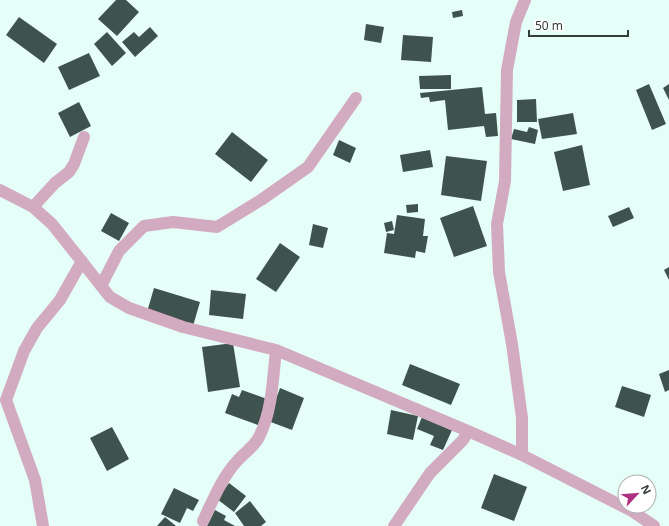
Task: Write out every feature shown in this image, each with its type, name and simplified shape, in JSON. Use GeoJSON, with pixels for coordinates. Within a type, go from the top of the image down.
{"type":"FeatureCollection","features":[{"type":"Feature","properties":{"kind":"street"},"geometry":{"type":"LineString","coordinates":[[522,455],[522,418],[512,344],[499,272],[497,224],[505,181],[507,70],[516,22],[525,0]]}},
{"type":"Feature","properties":{"kind":"street"},"geometry":{"type":"LineString","coordinates":[[101,286],[119,251],[144,226],[173,222],[217,226],[261,200],[308,167],[356,98]]}},
{"type":"Feature","properties":{"kind":"street"},"geometry":{"type":"LineString","coordinates":[[33,207],[55,183],[69,172],[74,164],[84,137]]}},
{"type":"Feature","properties":{"kind":"street"},"geometry":{"type":"LineString","coordinates":[[0,190],[33,207],[52,224],[110,297],[128,308],[184,326],[276,350],[522,455],[632,511],[654,526]]}},
{"type":"Feature","properties":{"kind":"street"},"geometry":{"type":"LineString","coordinates":[[43,526],[35,480],[6,400],[24,350],[37,328],[60,300],[82,261]]}},
{"type":"Feature","properties":{"kind":"street"},"geometry":{"type":"LineString","coordinates":[[203,521],[220,486],[238,460],[259,438],[266,416],[273,382],[276,350]]}},
{"type":"Feature","properties":{"kind":"street"},"geometry":{"type":"LineString","coordinates":[[394,526],[430,473],[464,440],[468,431]]}},
{"type":"Feature","properties":{"kind":"building"},"geometry":{"type":"Polygon","coordinates":[[[116,0],[126,0],[139,12],[117,36],[98,19],[116,0]]]}},
{"type":"Feature","properties":{"kind":"building"},"geometry":{"type":"Polygon","coordinates":[[[462,10],[463,16],[453,18],[452,12],[462,10]]]}},
{"type":"Feature","properties":{"kind":"building"},"geometry":{"type":"Polygon","coordinates":[[[19,17],[57,44],[44,63],[6,35],[19,17]]]}},
{"type":"Feature","properties":{"kind":"building"},"geometry":{"type":"Polygon","coordinates":[[[366,24],[384,27],[381,43],[364,40],[366,24]]]}},
{"type":"Feature","properties":{"kind":"building"},"geometry":{"type":"Polygon","coordinates":[[[150,27],[158,36],[135,57],[122,42],[134,32],[139,37],[150,27]]]}},
{"type":"Feature","properties":{"kind":"building"},"geometry":{"type":"Polygon","coordinates":[[[107,32],[126,53],[112,66],[94,44],[107,32]]]}},
{"type":"Feature","properties":{"kind":"building"},"geometry":{"type":"Polygon","coordinates":[[[403,35],[433,37],[431,62],[401,60],[403,35]]]}},
{"type":"Feature","properties":{"kind":"building"},"geometry":{"type":"Polygon","coordinates":[[[89,53],[100,76],[69,90],[58,67],[89,53]]]}},
{"type":"Feature","properties":{"kind":"building"},"geometry":{"type":"Polygon","coordinates":[[[451,75],[451,89],[420,89],[419,76],[451,75]]]}},
{"type":"Feature","properties":{"kind":"building"},"geometry":{"type":"Polygon","coordinates":[[[649,84],[666,124],[652,130],[636,90],[649,84]]]}},
{"type":"Feature","properties":{"kind":"building"},"geometry":{"type":"Polygon","coordinates":[[[669,84],[669,100],[663,88],[669,84]]]}},
{"type":"Feature","properties":{"kind":"building"},"geometry":{"type":"Polygon","coordinates":[[[482,87],[485,114],[496,113],[498,136],[486,137],[484,126],[448,130],[445,100],[430,102],[429,97],[421,98],[420,93],[482,87]]]}},
{"type":"Feature","properties":{"kind":"building"},"geometry":{"type":"Polygon","coordinates":[[[536,99],[537,122],[517,122],[517,100],[536,99]]]}},
{"type":"Feature","properties":{"kind":"building"},"geometry":{"type":"Polygon","coordinates":[[[79,102],[91,126],[70,137],[58,113],[79,102]]]}},
{"type":"Feature","properties":{"kind":"building"},"geometry":{"type":"Polygon","coordinates":[[[573,113],[577,134],[542,139],[538,119],[573,113]]]}},
{"type":"Feature","properties":{"kind":"building"},"geometry":{"type":"Polygon","coordinates":[[[529,127],[538,130],[535,144],[511,139],[514,129],[527,132],[529,127]]]}},
{"type":"Feature","properties":{"kind":"building"},"geometry":{"type":"Polygon","coordinates":[[[232,132],[268,160],[251,182],[215,154],[232,132]]]}},
{"type":"Feature","properties":{"kind":"building"},"geometry":{"type":"Polygon","coordinates":[[[339,140],[356,148],[350,163],[333,155],[339,140]]]}},
{"type":"Feature","properties":{"kind":"building"},"geometry":{"type":"Polygon","coordinates":[[[582,145],[590,185],[563,191],[554,152],[582,145]]]}},
{"type":"Feature","properties":{"kind":"building"},"geometry":{"type":"Polygon","coordinates":[[[430,150],[433,167],[403,172],[400,155],[430,150]]]}},
{"type":"Feature","properties":{"kind":"building"},"geometry":{"type":"Polygon","coordinates":[[[446,156],[487,161],[481,201],[441,195],[446,156]]]}},
{"type":"Feature","properties":{"kind":"building"},"geometry":{"type":"Polygon","coordinates":[[[418,204],[418,212],[407,213],[406,205],[418,204]]]}},
{"type":"Feature","properties":{"kind":"building"},"geometry":{"type":"Polygon","coordinates":[[[473,206],[487,246],[454,257],[440,218],[473,206]]]}},
{"type":"Feature","properties":{"kind":"building"},"geometry":{"type":"Polygon","coordinates":[[[629,207],[634,218],[613,227],[608,216],[629,207]]]}},
{"type":"Feature","properties":{"kind":"building"},"geometry":{"type":"Polygon","coordinates":[[[111,213],[129,223],[119,241],[101,231],[111,213]]]}},
{"type":"Feature","properties":{"kind":"building"},"geometry":{"type":"Polygon","coordinates":[[[397,215],[425,219],[423,236],[428,236],[425,253],[416,251],[415,258],[384,253],[387,233],[394,234],[397,215]]]}},
{"type":"Feature","properties":{"kind":"building"},"geometry":{"type":"Polygon","coordinates":[[[392,221],[394,230],[386,232],[384,223],[392,221]]]}},
{"type":"Feature","properties":{"kind":"building"},"geometry":{"type":"Polygon","coordinates":[[[313,224],[328,228],[323,248],[309,245],[313,224]]]}},
{"type":"Feature","properties":{"kind":"building"},"geometry":{"type":"Polygon","coordinates":[[[280,243],[300,257],[276,292],[256,279],[280,243]]]}},
{"type":"Feature","properties":{"kind":"building"},"geometry":{"type":"Polygon","coordinates":[[[669,267],[669,280],[664,270],[669,267]]]}},
{"type":"Feature","properties":{"kind":"building"},"geometry":{"type":"Polygon","coordinates":[[[154,288],[200,302],[193,326],[147,312],[154,288]]]}},
{"type":"Feature","properties":{"kind":"building"},"geometry":{"type":"Polygon","coordinates":[[[211,290],[246,294],[243,319],[209,315],[211,290]]]}},
{"type":"Feature","properties":{"kind":"building"},"geometry":{"type":"Polygon","coordinates":[[[233,343],[240,387],[208,392],[202,347],[233,343]]]}},
{"type":"Feature","properties":{"kind":"building"},"geometry":{"type":"Polygon","coordinates":[[[410,364],[460,384],[451,405],[402,385],[410,364]]]}},
{"type":"Feature","properties":{"kind":"building"},"geometry":{"type":"Polygon","coordinates":[[[669,370],[669,390],[665,392],[659,374],[669,370]]]}},
{"type":"Feature","properties":{"kind":"building"},"geometry":{"type":"Polygon","coordinates":[[[622,386],[651,395],[644,417],[615,407],[622,386]]]}},
{"type":"Feature","properties":{"kind":"building"},"geometry":{"type":"Polygon","coordinates":[[[280,388],[304,398],[292,430],[268,421],[280,388]]]}},
{"type":"Feature","properties":{"kind":"building"},"geometry":{"type":"Polygon","coordinates":[[[242,390],[267,399],[258,425],[225,413],[232,394],[239,397],[242,390]]]}},
{"type":"Feature","properties":{"kind":"building"},"geometry":{"type":"Polygon","coordinates":[[[391,410],[418,416],[413,440],[387,434],[391,410]]]}},
{"type":"Feature","properties":{"kind":"building"},"geometry":{"type":"Polygon","coordinates":[[[422,417],[452,430],[443,450],[430,445],[434,436],[417,429],[422,417]]]}},
{"type":"Feature","properties":{"kind":"building"},"geometry":{"type":"Polygon","coordinates":[[[112,427],[129,459],[107,471],[90,438],[112,427]]]}},
{"type":"Feature","properties":{"kind":"building"},"geometry":{"type":"Polygon","coordinates":[[[494,474],[527,487],[514,521],[481,508],[494,474]]]}},
{"type":"Feature","properties":{"kind":"building"},"geometry":{"type":"Polygon","coordinates":[[[229,483],[246,496],[234,512],[217,499],[229,483]]]}},
{"type":"Feature","properties":{"kind":"building"},"geometry":{"type":"Polygon","coordinates":[[[174,488],[199,500],[193,511],[187,508],[180,523],[161,514],[174,488]]]}},
{"type":"Feature","properties":{"kind":"building"},"geometry":{"type":"Polygon","coordinates":[[[250,501],[266,522],[261,526],[244,526],[235,513],[250,501]]]}},
{"type":"Feature","properties":{"kind":"building"},"geometry":{"type":"Polygon","coordinates":[[[215,510],[226,516],[224,520],[235,526],[207,526],[215,510]]]}},
{"type":"Feature","properties":{"kind":"building"},"geometry":{"type":"Polygon","coordinates":[[[165,517],[176,526],[157,526],[165,517]]]}}]}
